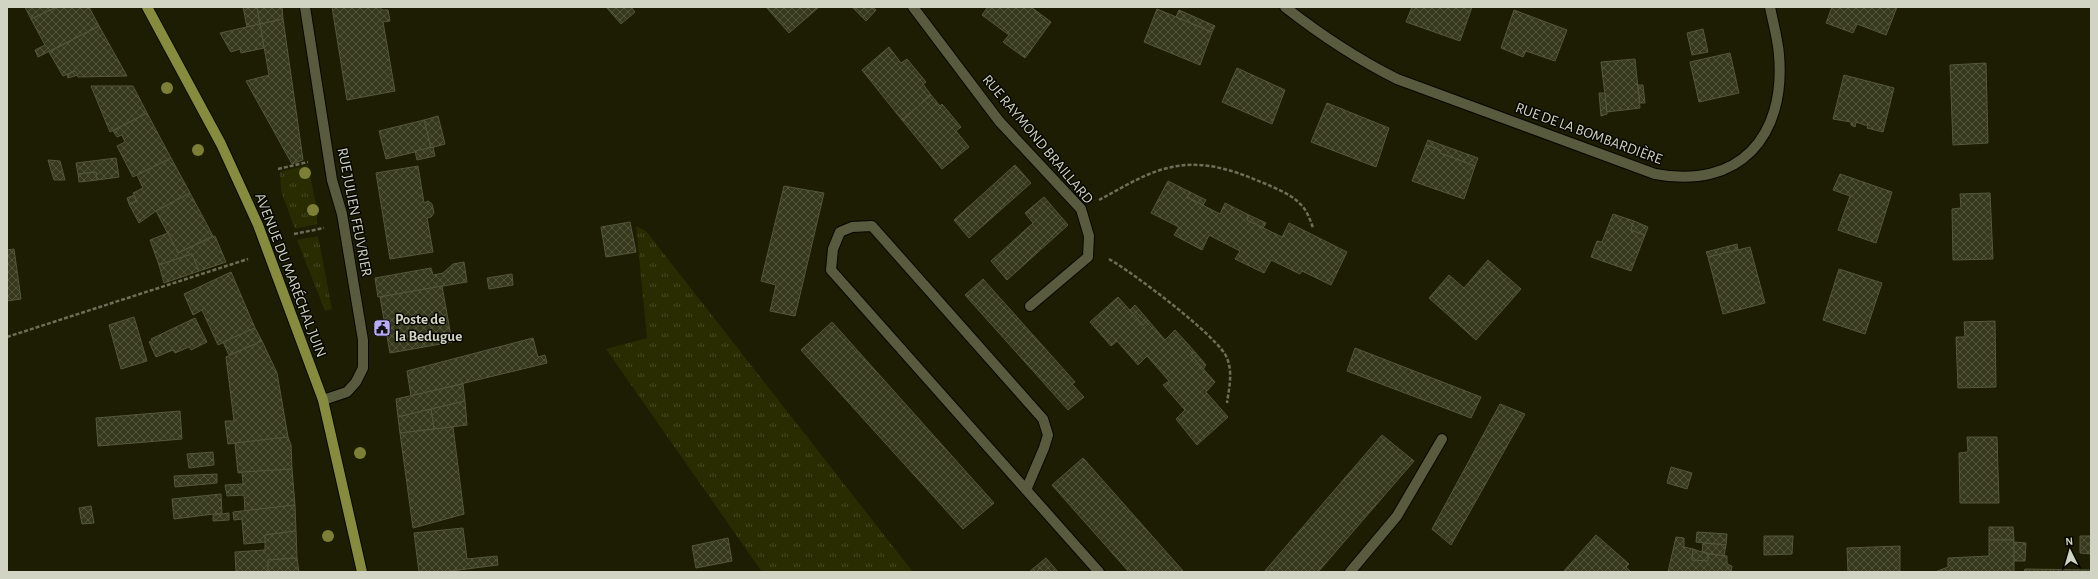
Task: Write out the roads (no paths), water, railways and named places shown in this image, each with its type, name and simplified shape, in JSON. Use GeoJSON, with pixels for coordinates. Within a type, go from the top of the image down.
{"type":"FeatureCollection","features":[{"type":"Feature","properties":{"kind":"main road","name":"AVENUE DU MARÉCHAL JUIN"},"geometry":{"type":"LineString","coordinates":[[147,7],[221,144],[258,225],[323,400],[362,572]]}},
{"type":"Feature","properties":{"kind":"street","name":"RUE JULIEN FEUVRIER"},"geometry":{"type":"LineString","coordinates":[[305,7],[332,180],[342,214],[363,340],[363,368],[356,382],[347,392],[323,400]]}},
{"type":"Feature","properties":{"kind":"street","name":"RUE RAYMOND BRAILLARD"},"geometry":{"type":"LineString","coordinates":[[913,7],[999,121],[1081,209],[1089,236],[1088,256],[1030,306]]}},
{"type":"Feature","properties":{"kind":"street","name":"RUE DE LA BOMBARDIÈRE"},"geometry":{"type":"LineString","coordinates":[[1285,7],[1334,44],[1361,61],[1397,79],[1655,174],[1675,178],[1694,178],[1712,174],[1733,166],[1753,151],[1766,133],[1775,109],[1779,81],[1780,55],[1770,7]]}},
{"type":"Feature","properties":{"kind":"street"},"geometry":{"type":"LineString","coordinates":[[1026,490],[1048,435],[1043,419],[872,226],[852,227],[840,232],[833,249],[831,270],[1026,490],[1100,572]]}},
{"type":"Feature","properties":{"kind":"street"},"geometry":{"type":"LineString","coordinates":[[1350,572],[1397,516],[1442,439]]}},
{"type":"Feature","properties":{"kind":"place","name":"Poste de la Bedugue"},"geometry":{"type":"Point","coordinates":[382,328]}}]}
